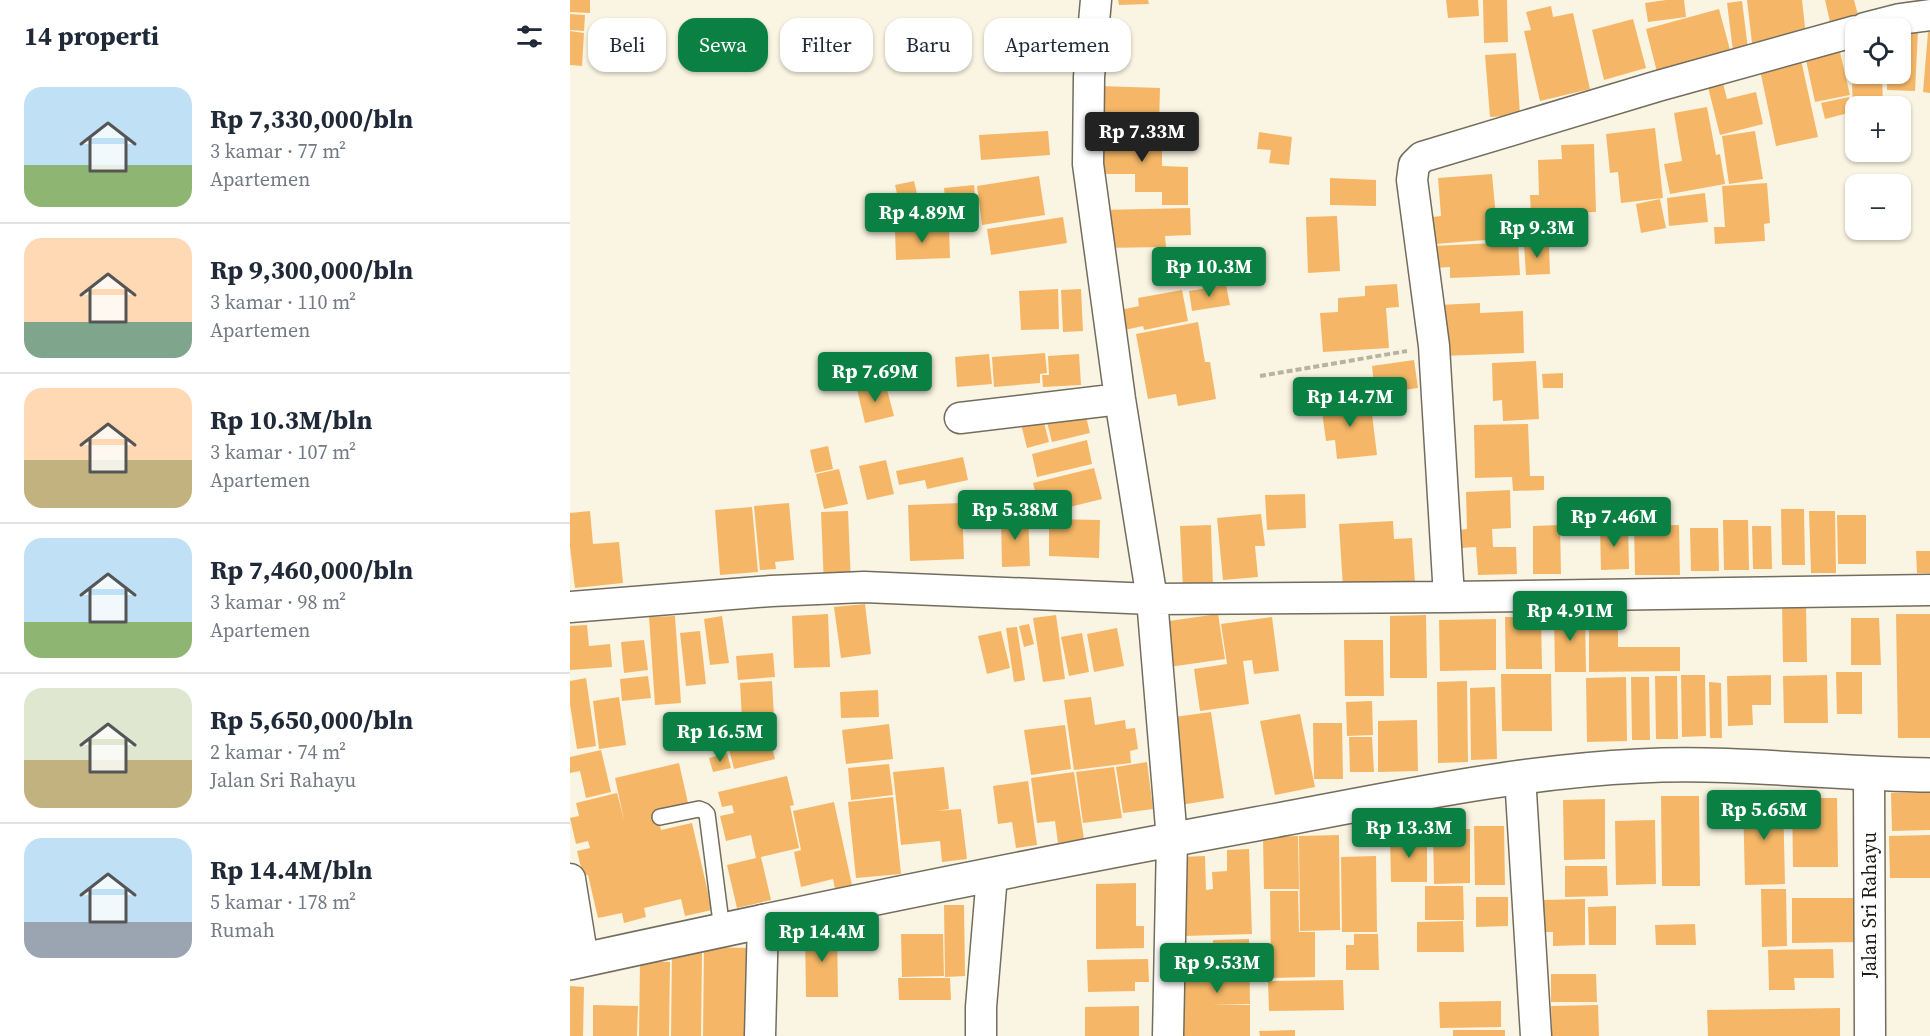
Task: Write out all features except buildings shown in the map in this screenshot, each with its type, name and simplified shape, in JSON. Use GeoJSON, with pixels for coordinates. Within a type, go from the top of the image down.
{"type":"FeatureCollection","features":[{"type":"Feature","properties":{"kind":"street"},"geometry":{"type":"LineString","coordinates":[[1096,0],[1089,76],[1088,164],[1120,399],[1152,599],[1172,840],[1168,1036]]}},
{"type":"Feature","properties":{"kind":"street"},"geometry":{"type":"LineString","coordinates":[[1908,18],[1930,15]]}},
{"type":"Feature","properties":{"kind":"street"},"geometry":{"type":"LineString","coordinates":[[1449,597],[1434,346],[1412,180],[1414,165],[1422,157],[1658,86],[1845,34]]}},
{"type":"Feature","properties":{"kind":"street"},"geometry":{"type":"LineString","coordinates":[[960,418],[1120,399]]}},
{"type":"Feature","properties":{"kind":"street"},"geometry":{"type":"LineString","coordinates":[[570,607],[771,591],[864,587],[1152,599],[1930,590]]}},
{"type":"Feature","properties":{"kind":"street"},"geometry":{"type":"LineString","coordinates":[[570,879],[577,962],[763,920],[1172,840],[1520,776],[1637,766],[1710,764],[1869,774],[1930,775]]}},
{"type":"Feature","properties":{"kind":"street","name":"Jalan Sri Rahayu"},"geometry":{"type":"LineString","coordinates":[[1869,774],[1870,1036]]}},
{"type":"Feature","properties":{"kind":"street"},"geometry":{"type":"LineString","coordinates":[[1520,776],[1536,1036]]}},
{"type":"Feature","properties":{"kind":"street"},"geometry":{"type":"LineString","coordinates":[[981,1036],[981,1007],[992,875]]}},
{"type":"Feature","properties":{"kind":"street"},"geometry":{"type":"LineString","coordinates":[[760,1036],[763,920]]}},
{"type":"Feature","properties":{"kind":"lane"},"geometry":{"type":"LineString","coordinates":[[660,817],[699,809],[707,814],[722,930]]}},
{"type":"Feature","properties":{"kind":"path"},"geometry":{"type":"LineString","coordinates":[[1260,376],[1434,346]]}}]}
